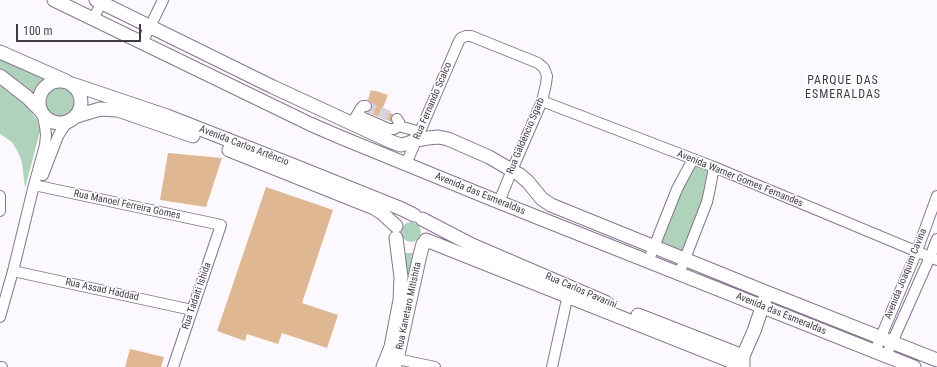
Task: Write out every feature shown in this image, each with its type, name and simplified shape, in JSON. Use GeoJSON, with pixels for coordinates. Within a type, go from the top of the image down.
{"type":"FeatureCollection","features":[{"type":"Feature","properties":{"kind":"main road","name":"Avenida das Esmeraldas"},"geometry":{"type":"LineString","coordinates":[[54,0],[340,138],[914,367]]}},
{"type":"Feature","properties":{"kind":"main road","name":"Avenida das Esmeraldas"},"geometry":{"type":"LineString","coordinates":[[100,1],[273,87],[354,119],[392,142],[401,145],[409,143],[418,136],[448,139],[489,157],[520,175],[542,199],[551,205],[937,360]]}},
{"type":"Feature","properties":{"kind":"main road","name":"Avenida Carlos Artêncio"},"geometry":{"type":"LineString","coordinates":[[0,52],[70,83],[167,116],[309,171],[418,217]]}},
{"type":"Feature","properties":{"kind":"main road"},"geometry":{"type":"LineString","coordinates":[[0,76],[53,122],[60,123],[72,119],[82,105],[80,93],[70,83],[55,81],[49,84],[44,88],[39,99],[39,105],[42,112]]}},
{"type":"Feature","properties":{"kind":"main road","name":"Avenida Carlos Artêncio"},"geometry":{"type":"LineString","coordinates":[[72,119],[91,111],[110,109],[118,110],[159,123],[374,208],[382,213],[396,232]]}},
{"type":"Feature","properties":{"kind":"main road"},"geometry":{"type":"LineString","coordinates":[[408,216],[418,217],[426,224],[428,229],[428,235],[425,242],[419,247],[413,249],[403,246],[399,243],[396,232],[399,221],[408,216]]}},
{"type":"Feature","properties":{"kind":"main road","name":"Rua Carlos Pavarini"},"geometry":{"type":"LineString","coordinates":[[418,217],[470,250],[568,291],[608,303],[743,363]]}},
{"type":"Feature","properties":{"kind":"main road","name":"Rua Kanetaro Mitishita"},"geometry":{"type":"LineString","coordinates":[[383,367],[391,347],[400,300],[402,277],[396,232]]}},
{"type":"Feature","properties":{"kind":"main road","name":"Rua Carlos Pavarini"},"geometry":{"type":"LineString","coordinates":[[425,242],[470,250]]}},
{"type":"Feature","properties":{"kind":"main road","name":"Rua Kanetaro Mitishita"},"geometry":{"type":"LineString","coordinates":[[396,363],[420,255],[425,242]]}},
{"type":"Feature","properties":{"kind":"main road"},"geometry":{"type":"LineString","coordinates":[[743,363],[768,293]]}},
{"type":"Feature","properties":{"kind":"street"},"geometry":{"type":"LineString","coordinates":[[142,43],[163,0]]}},
{"type":"Feature","properties":{"kind":"street"},"geometry":{"type":"LineString","coordinates":[[93,19],[100,1]]}},
{"type":"Feature","properties":{"kind":"street","name":"Rua Galdêncio Sgarb"},"geometry":{"type":"LineString","coordinates":[[461,38],[471,36],[538,62],[544,68],[546,76],[546,84],[542,101],[499,202]]}},
{"type":"Feature","properties":{"kind":"street","name":"Rua Fernando Scalco"},"geometry":{"type":"LineString","coordinates":[[406,164],[461,38]]}},
{"type":"Feature","properties":{"kind":"street","name":"Avenida Warner Gomes Fernandes"},"geometry":{"type":"LineString","coordinates":[[542,101],[714,167],[934,258]]}},
{"type":"Feature","properties":{"kind":"street"},"geometry":{"type":"LineString","coordinates":[[366,106],[361,108],[354,119],[390,129],[394,129],[398,122],[418,136]]}},
{"type":"Feature","properties":{"kind":"street"},"geometry":{"type":"LineString","coordinates":[[0,315],[13,271],[45,145],[46,135],[42,112]]}},
{"type":"Feature","properties":{"kind":"street"},"geometry":{"type":"LineString","coordinates":[[34,185],[38,183],[43,176],[58,136],[72,119]]}},
{"type":"Feature","properties":{"kind":"street"},"geometry":{"type":"LineString","coordinates":[[648,262],[677,189],[693,159]]}},
{"type":"Feature","properties":{"kind":"street"},"geometry":{"type":"LineString","coordinates":[[679,274],[706,202],[714,167]]}},
{"type":"Feature","properties":{"kind":"street","name":"Rua Manoel Ferreira Gomes"},"geometry":{"type":"LineString","coordinates":[[34,185],[221,225]]}},
{"type":"Feature","properties":{"kind":"street"},"geometry":{"type":"LineString","coordinates":[[0,196],[0,211]]}},
{"type":"Feature","properties":{"kind":"street","name":"Avenida Joaquim Cavina"},"geometry":{"type":"LineString","coordinates":[[880,353],[886,340],[937,196]]}},
{"type":"Feature","properties":{"kind":"street","name":"Rua Tadaiti Ishida"},"geometry":{"type":"LineString","coordinates":[[173,367],[221,225]]}},
{"type":"Feature","properties":{"kind":"street"},"geometry":{"type":"LineString","coordinates":[[886,340],[934,258],[937,239]]}},
{"type":"Feature","properties":{"kind":"street","name":"Rua Assad Haddad"},"geometry":{"type":"LineString","coordinates":[[13,271],[192,310]]}},
{"type":"Feature","properties":{"kind":"street"},"geometry":{"type":"LineString","coordinates":[[552,367],[568,291]]}},
{"type":"Feature","properties":{"kind":"street"},"geometry":{"type":"LineString","coordinates":[[396,363],[435,367]]}},
{"type":"Feature","properties":{"kind":"green space"},"geometry":{"type":"Polygon","coordinates":[[[0,57],[50,79],[39,87],[34,97],[0,69],[0,57]]]}},
{"type":"Feature","properties":{"kind":"green space"},"geometry":{"type":"Polygon","coordinates":[[[0,85],[27,106],[37,120],[39,126],[40,131],[25,188],[22,163],[19,154],[12,142],[0,134],[0,85]]]}},
{"type":"Feature","properties":{"kind":"green space"},"geometry":{"type":"Polygon","coordinates":[[[60,87],[71,91],[75,102],[71,113],[60,117],[49,113],[45,102],[49,91],[60,87]]]}},
{"type":"Feature","properties":{"kind":"green space"},"geometry":{"type":"Polygon","coordinates":[[[693,159],[714,167],[685,259],[654,246],[693,159]]]}},
{"type":"Feature","properties":{"kind":"green space"},"geometry":{"type":"Polygon","coordinates":[[[411,222],[418,225],[421,232],[418,239],[411,242],[404,239],[401,232],[404,225],[411,222]]]}},
{"type":"Feature","properties":{"kind":"green space"},"geometry":{"type":"Polygon","coordinates":[[[402,251],[406,253],[416,253],[405,304],[402,251]]]}},
{"type":"Feature","properties":{"kind":"building"},"geometry":{"type":"Polygon","coordinates":[[[371,90],[388,95],[382,110],[393,114],[391,119],[392,122],[367,112],[371,110],[372,106],[371,102],[368,100],[371,90]]]}},
{"type":"Feature","properties":{"kind":"building"},"geometry":{"type":"Polygon","coordinates":[[[168,153],[222,158],[206,207],[160,200],[168,153]]]}},
{"type":"Feature","properties":{"kind":"building"},"geometry":{"type":"Polygon","coordinates":[[[266,187],[333,210],[302,303],[338,315],[327,348],[282,333],[278,344],[247,334],[245,341],[217,331],[266,187]]]}},
{"type":"Feature","properties":{"kind":"building"},"geometry":{"type":"Polygon","coordinates":[[[130,349],[164,357],[161,367],[125,367],[130,349]]]}},
{"type":"Feature","properties":{"kind":"tunnel"},"geometry":{"type":"LineString","coordinates":[[366,106],[397,119]]}},
{"type":"Feature","properties":{"kind":"district","name":"PARQUE DAS ESMERALDAS"},"geometry":{"type":"Point","coordinates":[843,88]}}]}
